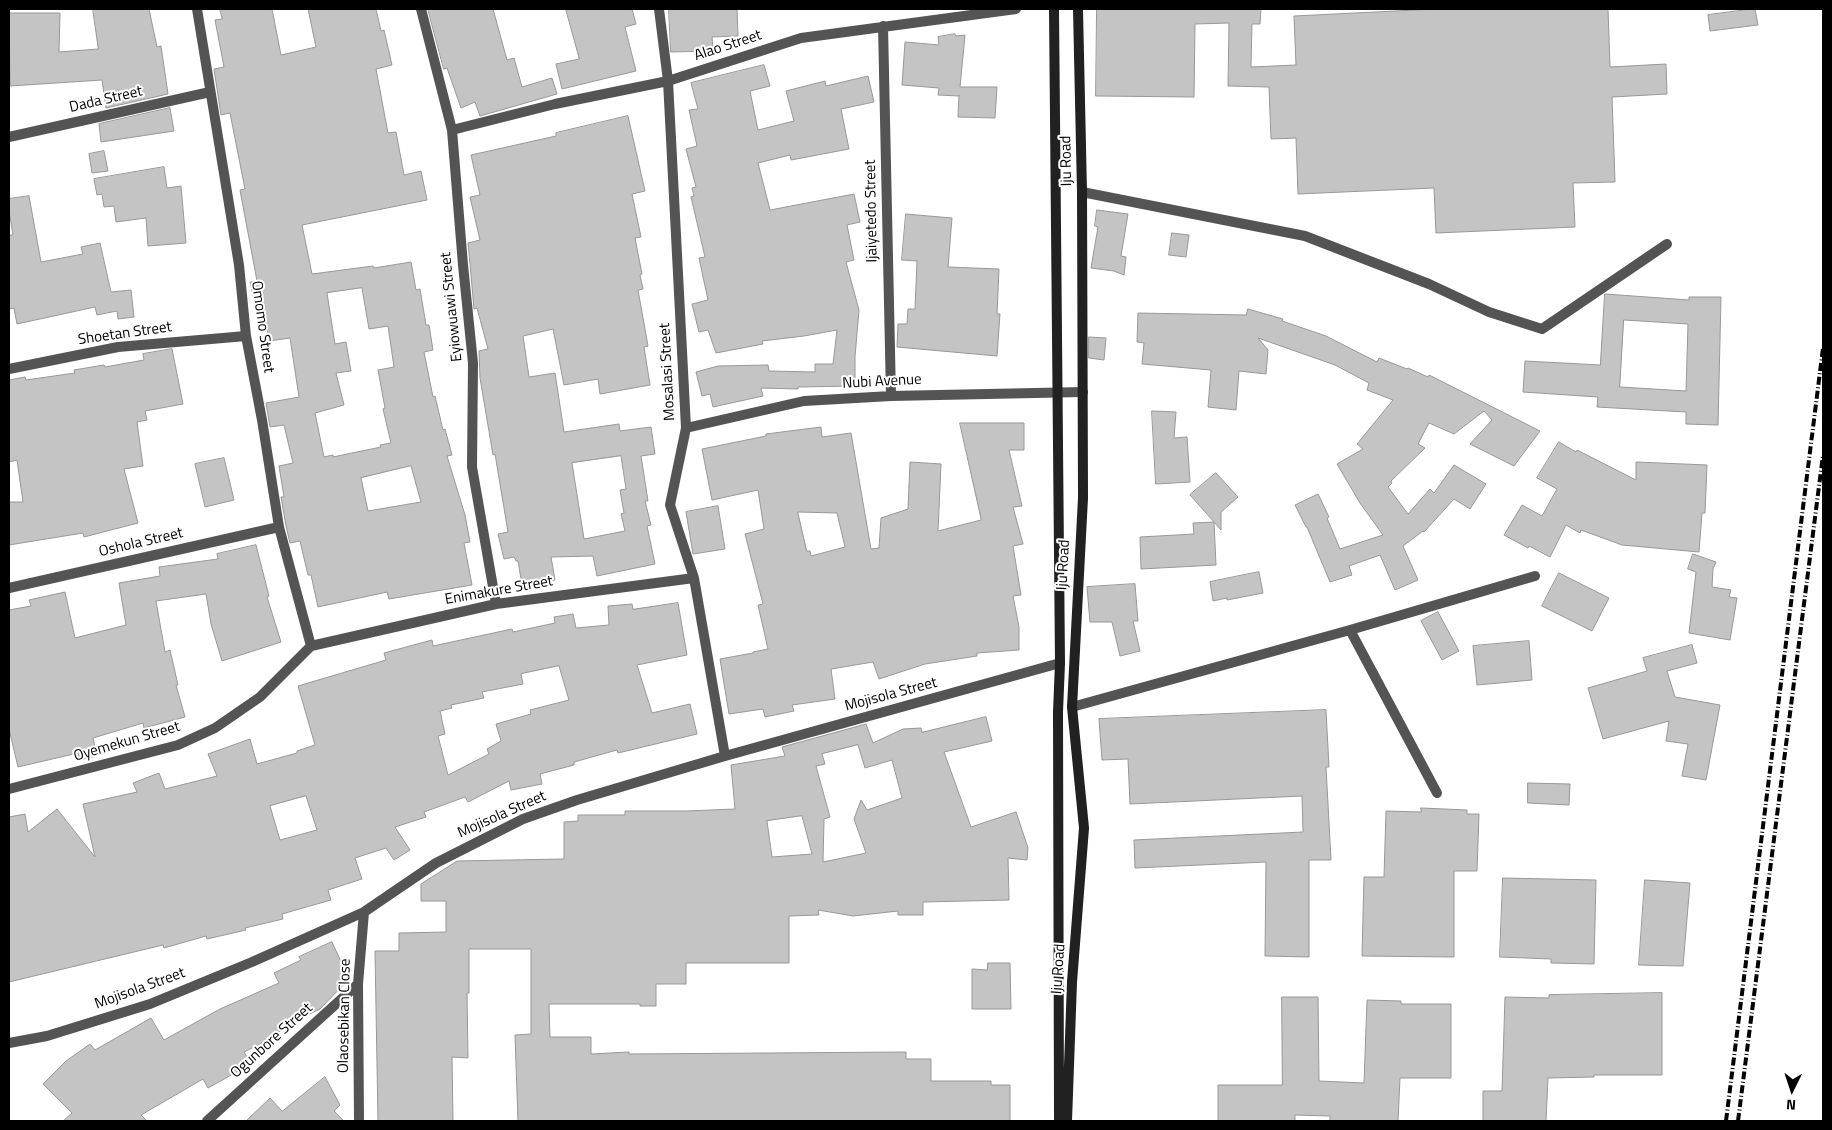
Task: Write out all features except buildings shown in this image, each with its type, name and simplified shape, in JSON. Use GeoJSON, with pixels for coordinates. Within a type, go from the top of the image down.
{"type":"FeatureCollection","features":[{"type":"Feature","properties":{"kind":"main road","name":"Iju Road"},"geometry":{"type":"LineString","coordinates":[[1054,9],[1060,663],[1058,712],[1059,1121]]}},
{"type":"Feature","properties":{"kind":"main road","name":"Iju Road"},"geometry":{"type":"LineString","coordinates":[[1067,1121],[1072,982],[1084,828],[1072,707],[1083,498],[1082,192],[1078,9]]}},
{"type":"Feature","properties":{"kind":"street","name":"Omomo Street"},"geometry":{"type":"LineString","coordinates":[[197,9],[239,265],[246,336],[279,527],[311,646]]}},
{"type":"Feature","properties":{"kind":"street","name":"Eyiowuawi Street"},"geometry":{"type":"LineString","coordinates":[[421,9],[452,130],[473,364],[472,467],[496,604]]}},
{"type":"Feature","properties":{"kind":"street","name":"Mosalasi Street"},"geometry":{"type":"LineString","coordinates":[[659,9],[668,81],[686,428],[670,505],[694,578],[725,756]]}},
{"type":"Feature","properties":{"kind":"street","name":"Alao Street"},"geometry":{"type":"LineString","coordinates":[[452,130],[554,104],[668,81],[801,38],[1016,9]]}},
{"type":"Feature","properties":{"kind":"street","name":"Ijaiyetedo Street"},"geometry":{"type":"LineString","coordinates":[[883,26],[891,396]]}},
{"type":"Feature","properties":{"kind":"street","name":"Dada Street"},"geometry":{"type":"LineString","coordinates":[[9,137],[210,92]]}},
{"type":"Feature","properties":{"kind":"street"},"geometry":{"type":"LineString","coordinates":[[1082,192],[1305,236],[1430,284],[1489,312],[1542,329],[1667,244]]}},
{"type":"Feature","properties":{"kind":"street","name":"Shoetan Street"},"geometry":{"type":"LineString","coordinates":[[9,369],[118,347],[246,336]]}},
{"type":"Feature","properties":{"kind":"street","name":"Nubi Avenue"},"geometry":{"type":"LineString","coordinates":[[686,428],[804,401],[891,396],[1083,392]]}},
{"type":"Feature","properties":{"kind":"street","name":"Oshola Street"},"geometry":{"type":"LineString","coordinates":[[9,588],[279,527]]}},
{"type":"Feature","properties":{"kind":"street"},"geometry":{"type":"LineString","coordinates":[[1072,707],[1350,630],[1535,576]]}},
{"type":"Feature","properties":{"kind":"street","name":"Enimakure Street"},"geometry":{"type":"LineString","coordinates":[[311,646],[496,604],[694,578]]}},
{"type":"Feature","properties":{"kind":"street"},"geometry":{"type":"LineString","coordinates":[[1350,630],[1437,793]]}},
{"type":"Feature","properties":{"kind":"street","name":"Oyemekun Street"},"geometry":{"type":"LineString","coordinates":[[9,789],[178,745],[215,728],[260,697],[311,646]]}},
{"type":"Feature","properties":{"kind":"street","name":"Mojisola Street"},"geometry":{"type":"LineString","coordinates":[[9,1043],[47,1036],[150,1004],[252,962],[364,912],[436,863],[523,819],[577,800],[725,756],[1060,663]]}},
{"type":"Feature","properties":{"kind":"street","name":"Olaosebikan Close"},"geometry":{"type":"LineString","coordinates":[[359,1121],[358,984],[364,912]]}},
{"type":"Feature","properties":{"kind":"street","name":"Ogunbore Street"},"geometry":{"type":"LineString","coordinates":[[207,1121],[358,984]]}},
{"type":"Feature","properties":{"kind":"railway"},"geometry":{"type":"LineString","coordinates":[[1726,1121],[1823,348]]}},
{"type":"Feature","properties":{"kind":"railway"},"geometry":{"type":"LineString","coordinates":[[1738,1121],[1823,455]]}}]}
